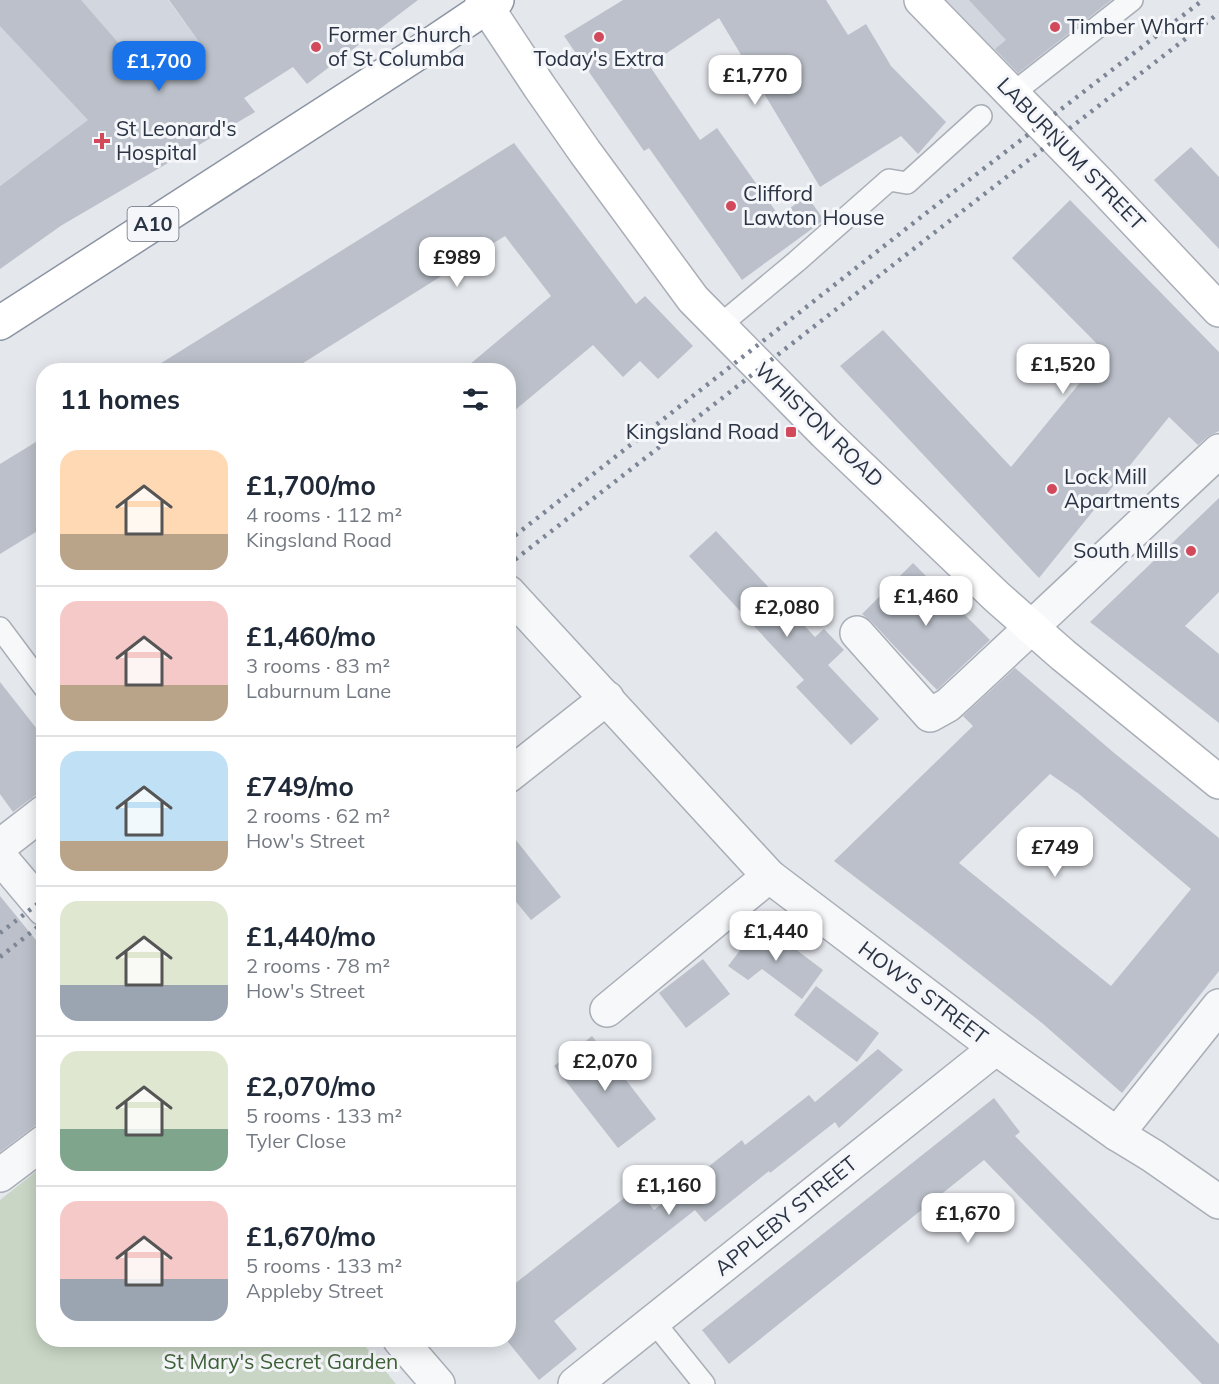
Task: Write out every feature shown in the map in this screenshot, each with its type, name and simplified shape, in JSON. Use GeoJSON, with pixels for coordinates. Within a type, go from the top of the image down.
{"type":"FeatureCollection","features":[{"type":"Feature","properties":{"kind":"main road","name":"LABURNUM STREET"},"geometry":{"type":"LineString","coordinates":[[921,0],[1100,183],[1219,310]]}},
{"type":"Feature","properties":{"kind":"main road","name":"A10"},"geometry":{"type":"LineString","coordinates":[[0,323],[412,57],[488,2]]}},
{"type":"Feature","properties":{"kind":"main road","name":"WHISTON ROAD"},"geometry":{"type":"LineString","coordinates":[[488,2],[572,133],[693,299],[825,433],[997,597],[1219,782]]}},
{"type":"Feature","properties":{"kind":"street"},"geometry":{"type":"LineString","coordinates":[[857,633],[930,715],[948,705],[1219,451]]}},
{"type":"Feature","properties":{"kind":"street","name":"HOW'S STREET"},"geometry":{"type":"LineString","coordinates":[[516,601],[769,876],[996,1048],[1117,1134],[1219,1202]]}},
{"type":"Feature","properties":{"kind":"street"},"geometry":{"type":"LineString","coordinates":[[516,770],[607,698]]}},
{"type":"Feature","properties":{"kind":"street"},"geometry":{"type":"LineString","coordinates":[[0,846],[36,818]]}},
{"type":"Feature","properties":{"kind":"street"},"geometry":{"type":"LineString","coordinates":[[0,856],[36,899]]}},
{"type":"Feature","properties":{"kind":"street"},"geometry":{"type":"LineString","coordinates":[[607,1010],[769,876]]}},
{"type":"Feature","properties":{"kind":"street"},"geometry":{"type":"LineString","coordinates":[[1117,1134],[1219,1006]]}},
{"type":"Feature","properties":{"kind":"street","name":"APPLEBY STREET"},"geometry":{"type":"LineString","coordinates":[[575,1384],[996,1048]]}},
{"type":"Feature","properties":{"kind":"street"},"geometry":{"type":"LineString","coordinates":[[0,1175],[36,1148]]}},
{"type":"Feature","properties":{"kind":"street"},"geometry":{"type":"LineString","coordinates":[[406,1347],[438,1384]]}},
{"type":"Feature","properties":{"kind":"lane"},"geometry":{"type":"LineString","coordinates":[[1012,94],[1131,0]]}},
{"type":"Feature","properties":{"kind":"lane"},"geometry":{"type":"LineString","coordinates":[[719,326],[889,180],[907,183],[981,116]]}},
{"type":"Feature","properties":{"kind":"lane"},"geometry":{"type":"LineString","coordinates":[[0,628],[36,676]]}},
{"type":"Feature","properties":{"kind":"lane"},"geometry":{"type":"LineString","coordinates":[[654,1322],[704,1384]]}},
{"type":"Feature","properties":{"kind":"shaded area","name":"St Leonard's Hospital"},"geometry":{"type":"Polygon","coordinates":[[[0,0],[168,0],[255,112],[62,225],[19,171],[0,186],[0,0]]]}},
{"type":"Feature","properties":{"kind":"shaded area"},"geometry":{"type":"Polygon","coordinates":[[[946,0],[1134,0],[1024,81],[946,0]]]}},
{"type":"Feature","properties":{"kind":"green space","name":"St Mary's Secret Garden"},"geometry":{"type":"Polygon","coordinates":[[[36,1172],[36,1347],[366,1347],[396,1384],[0,1384],[0,1200],[36,1172]]]}},
{"type":"Feature","properties":{"kind":"building","name":"St Leonard's Hospital"},"geometry":{"type":"Polygon","coordinates":[[[0,0],[81,0],[148,77],[202,46],[169,0],[418,0],[307,84],[293,67],[244,98],[255,112],[62,225],[0,269],[0,186],[88,120],[0,26],[0,0]]]}},
{"type":"Feature","properties":{"kind":"building"},"geometry":{"type":"Polygon","coordinates":[[[623,0],[826,0],[848,35],[866,24],[891,66],[946,122],[918,154],[901,136],[820,187],[719,18],[649,65],[700,140],[717,128],[779,216],[807,196],[824,220],[742,280],[649,148],[644,151],[564,36],[623,0]]]}},
{"type":"Feature","properties":{"kind":"building","name":"Timber Wharf"},"geometry":{"type":"Polygon","coordinates":[[[969,0],[1111,0],[1018,73],[995,49],[1006,40],[969,0]]]}},
{"type":"Feature","properties":{"kind":"building"},"geometry":{"type":"Polygon","coordinates":[[[514,143],[636,304],[645,296],[693,346],[658,379],[640,361],[623,377],[593,345],[516,409],[516,363],[471,363],[551,296],[505,236],[303,363],[161,363],[514,143]]]}},
{"type":"Feature","properties":{"kind":"building"},"geometry":{"type":"Polygon","coordinates":[[[1191,147],[1219,177],[1219,249],[1154,180],[1191,147]]]}},
{"type":"Feature","properties":{"kind":"building"},"geometry":{"type":"Polygon","coordinates":[[[1070,200],[1219,352],[1219,431],[1198,445],[1169,417],[1039,578],[840,366],[883,330],[1011,467],[1105,352],[1012,258],[1070,200]]]}},
{"type":"Feature","properties":{"kind":"building"},"geometry":{"type":"Polygon","coordinates":[[[36,442],[36,532],[0,554],[0,464],[36,442]]]}},
{"type":"Feature","properties":{"kind":"building","name":"South Mills"},"geometry":{"type":"Polygon","coordinates":[[[1219,498],[1219,592],[1185,626],[1219,654],[1219,723],[1090,622],[1219,498]]]}},
{"type":"Feature","properties":{"kind":"building"},"geometry":{"type":"Polygon","coordinates":[[[716,531],[815,637],[824,629],[844,650],[828,665],[879,719],[851,745],[796,687],[804,680],[689,556],[716,531]]]}},
{"type":"Feature","properties":{"kind":"building"},"geometry":{"type":"Polygon","coordinates":[[[913,563],[990,640],[937,690],[862,614],[913,563]]]}},
{"type":"Feature","properties":{"kind":"building"},"geometry":{"type":"Polygon","coordinates":[[[1015,668],[1219,838],[1219,971],[1122,1093],[1042,1023],[834,861],[973,726],[963,716],[1015,668]],[[1050,774],[959,863],[1111,986],[1191,889],[1079,794],[1050,774]]]}},
{"type":"Feature","properties":{"kind":"building"},"geometry":{"type":"Polygon","coordinates":[[[0,682],[36,728],[36,795],[13,812],[0,794],[0,682]]]}},
{"type":"Feature","properties":{"kind":"building"},"geometry":{"type":"Polygon","coordinates":[[[516,840],[561,897],[531,920],[516,902],[516,840]]]}},
{"type":"Feature","properties":{"kind":"building"},"geometry":{"type":"Polygon","coordinates":[[[0,896],[36,940],[36,1125],[0,1152],[0,896]]]}},
{"type":"Feature","properties":{"kind":"building"},"geometry":{"type":"Polygon","coordinates":[[[761,923],[823,970],[802,999],[762,969],[748,980],[728,966],[761,923]]]}},
{"type":"Feature","properties":{"kind":"building"},"geometry":{"type":"Polygon","coordinates":[[[703,959],[730,994],[686,1028],[659,993],[703,959]]]}},
{"type":"Feature","properties":{"kind":"building"},"geometry":{"type":"Polygon","coordinates":[[[816,986],[879,1033],[857,1062],[794,1015],[816,986]]]}},
{"type":"Feature","properties":{"kind":"building"},"geometry":{"type":"Polygon","coordinates":[[[592,1036],[656,1119],[618,1148],[554,1066],[592,1036]]]}},
{"type":"Feature","properties":{"kind":"building"},"geometry":{"type":"Polygon","coordinates":[[[878,1049],[903,1070],[839,1128],[835,1122],[705,1222],[695,1210],[554,1321],[577,1349],[539,1380],[512,1347],[516,1347],[516,1283],[637,1188],[654,1210],[742,1140],[745,1145],[809,1095],[815,1102],[878,1049]]]}},
{"type":"Feature","properties":{"kind":"building"},"geometry":{"type":"Polygon","coordinates":[[[994,1098],[1020,1132],[1015,1136],[1219,1344],[1219,1384],[1202,1384],[984,1160],[729,1364],[702,1330],[994,1098]]]}},
{"type":"Feature","properties":{"kind":"railway"},"geometry":{"type":"LineString","coordinates":[[516,535],[930,210],[1203,0]]}},
{"type":"Feature","properties":{"kind":"railway"},"geometry":{"type":"LineString","coordinates":[[516,559],[1219,13]]}},
{"type":"Feature","properties":{"kind":"railway"},"geometry":{"type":"LineString","coordinates":[[0,933],[36,905]]}},
{"type":"Feature","properties":{"kind":"railway"},"geometry":{"type":"LineString","coordinates":[[0,957],[36,928]]}},
{"type":"Feature","properties":{"kind":"place","name":"Timber Wharf"},"geometry":{"type":"Point","coordinates":[1055,27]}},
{"type":"Feature","properties":{"kind":"place","name":"Today's Extra"},"geometry":{"type":"Point","coordinates":[599,37]}},
{"type":"Feature","properties":{"kind":"place","name":"Former Church of St Columba"},"geometry":{"type":"Point","coordinates":[316,47]}},
{"type":"Feature","properties":{"kind":"place","name":"St Leonard's Hospital"},"geometry":{"type":"Point","coordinates":[102,141]}},
{"type":"Feature","properties":{"kind":"place","name":"Clifford Lawton House"},"geometry":{"type":"Point","coordinates":[731,206]}},
{"type":"Feature","properties":{"kind":"place","name":"Kingsland Road"},"geometry":{"type":"Point","coordinates":[791,432]}},
{"type":"Feature","properties":{"kind":"place","name":"Lock Mill Apartments"},"geometry":{"type":"Point","coordinates":[1052,489]}},
{"type":"Feature","properties":{"kind":"place","name":"South Mills"},"geometry":{"type":"Point","coordinates":[1191,551]}}]}
